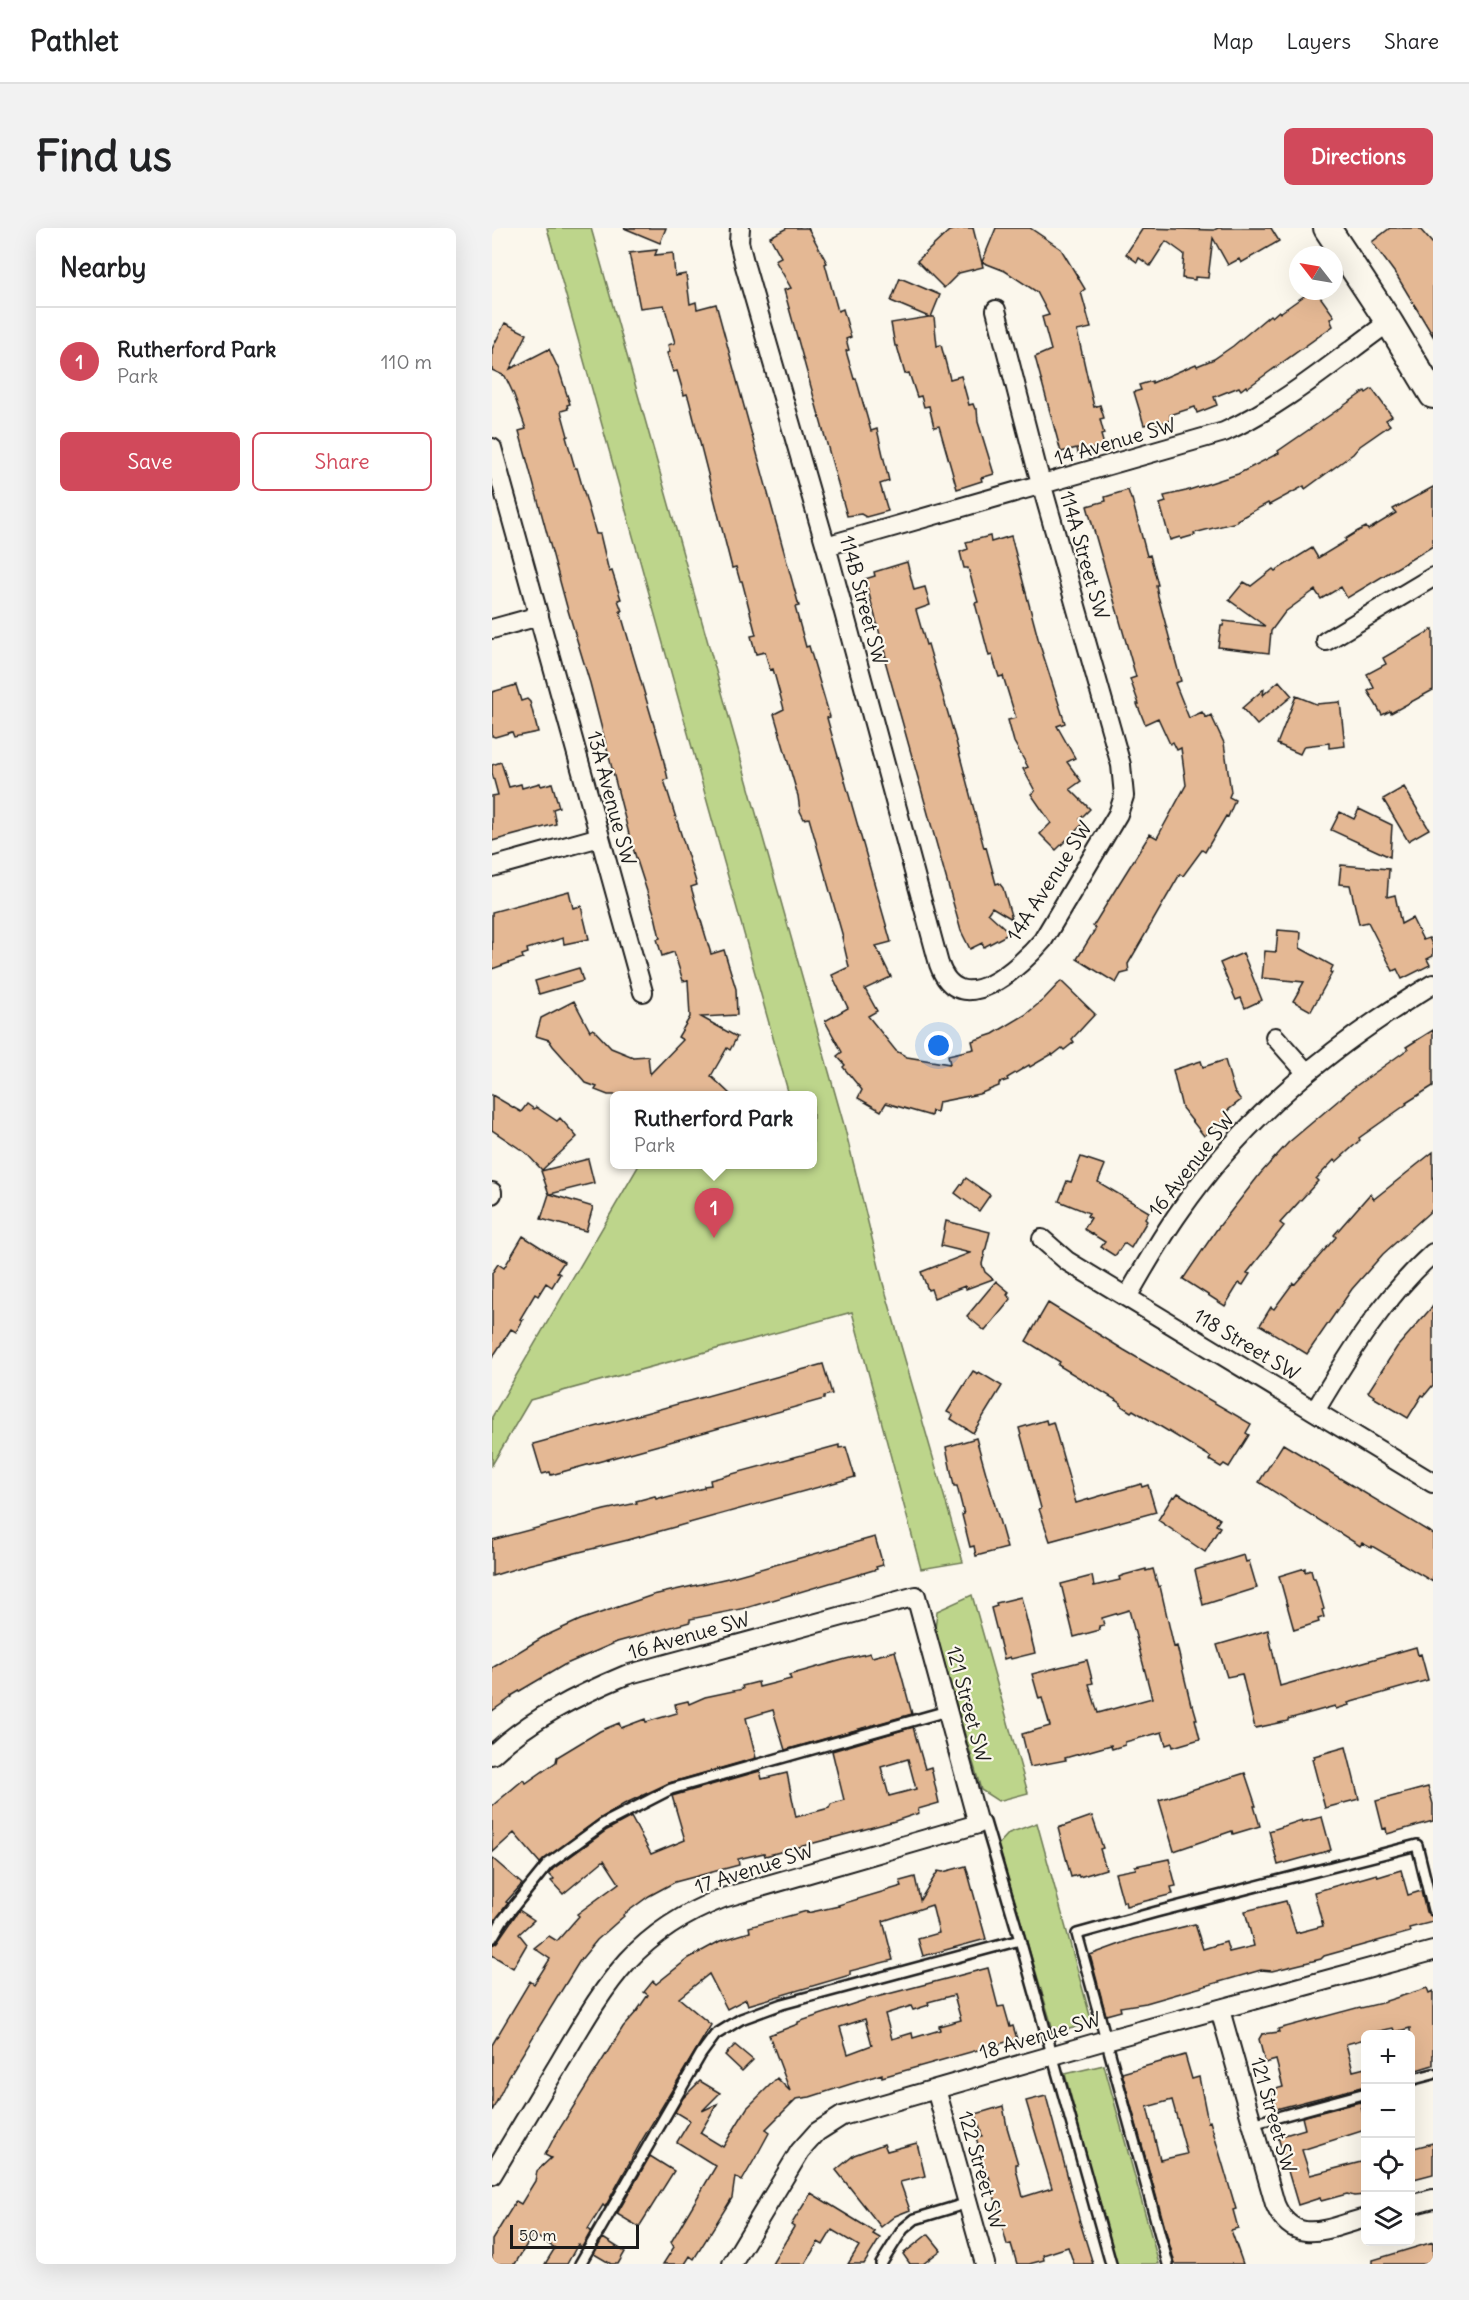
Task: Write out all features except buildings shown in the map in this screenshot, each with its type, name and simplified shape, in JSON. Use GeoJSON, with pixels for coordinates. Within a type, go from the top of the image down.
{"type":"FeatureCollection","features":[{"type":"Feature","properties":{"kind":"street"},"geometry":{"type":"LineString","coordinates":[[1326,228],[1389,322],[1433,395]]}},
{"type":"Feature","properties":{"kind":"street","name":"114B Street SW"},"geometry":{"type":"LineString","coordinates":[[739,229],[741,254],[826,546],[939,964],[949,982]]}},
{"type":"Feature","properties":{"kind":"street","name":"114A Street SW"},"geometry":{"type":"LineString","coordinates":[[996,310],[1041,485],[1123,778]]}},
{"type":"Feature","properties":{"kind":"street","name":"14 Avenue SW"},"geometry":{"type":"LineString","coordinates":[[826,546],[1206,439],[1244,423],[1280,400],[1389,322]]}},
{"type":"Feature","properties":{"kind":"street","name":"13A Avenue SW"},"geometry":{"type":"LineString","coordinates":[[492,448],[643,992]]}},
{"type":"Feature","properties":{"kind":"street"},"geometry":{"type":"LineString","coordinates":[[1326,641],[1433,577]]}},
{"type":"Feature","properties":{"kind":"street"},"geometry":{"type":"LineString","coordinates":[[492,629],[539,616]]}},
{"type":"Feature","properties":{"kind":"street","name":"14A Avenue SW"},"geometry":{"type":"LineString","coordinates":[[949,982],[960,988],[976,990],[1004,978],[1043,940],[1118,814],[1124,796],[1123,778]]}},
{"type":"Feature","properties":{"kind":"street"},"geometry":{"type":"LineString","coordinates":[[492,867],[600,837]]}},
{"type":"Feature","properties":{"kind":"street","name":"16 Avenue SW"},"geometry":{"type":"LineString","coordinates":[[1127,1297],[1167,1230],[1209,1173],[1260,1115],[1306,1072],[1351,1037],[1433,984]]}},
{"type":"Feature","properties":{"kind":"street"},"geometry":{"type":"LineString","coordinates":[[1275,1037],[1306,1072]]}},
{"type":"Feature","properties":{"kind":"street","name":"118 Street SW"},"geometry":{"type":"LineString","coordinates":[[1042,1239],[1067,1261],[1433,1482]]}},
{"type":"Feature","properties":{"kind":"street"},"geometry":{"type":"LineString","coordinates":[[1315,1411],[1356,1342],[1394,1293],[1433,1253]]}},
{"type":"Feature","properties":{"kind":"street","name":"16 Avenue SW"},"geometry":{"type":"LineString","coordinates":[[492,1755],[543,1717],[597,1687],[626,1676],[916,1596]]}},
{"type":"Feature","properties":{"kind":"street","name":"121 Street SW"},"geometry":{"type":"LineString","coordinates":[[916,1596],[947,1711],[982,1823]]}},
{"type":"Feature","properties":{"kind":"street","name":"17 Avenue SW"},"geometry":{"type":"LineString","coordinates":[[492,2175],[599,1995],[634,1954],[667,1925],[698,1908],[723,1898],[982,1823]]}},
{"type":"Feature","properties":{"kind":"street","name":"18 Avenue SW"},"geometry":{"type":"LineString","coordinates":[[732,2264],[793,2161],[817,2132],[829,2122],[858,2110],[1433,1951]]}},
{"type":"Feature","properties":{"kind":"street","name":"121 Street SW"},"geometry":{"type":"LineString","coordinates":[[1220,2010],[1275,2204],[1282,2218],[1293,2228],[1310,2232],[1361,2219]]}},
{"type":"Feature","properties":{"kind":"street","name":"122 Street SW"},"geometry":{"type":"LineString","coordinates":[[936,2089],[985,2264]]}},
{"type":"Feature","properties":{"kind":"street"},"geometry":{"type":"LineString","coordinates":[[1415,2204],[1433,2199]]}},
{"type":"Feature","properties":{"kind":"lane"},"geometry":{"type":"LineString","coordinates":[[492,1938],[502,1921],[548,1864],[603,1824],[671,1789],[947,1711]]}},
{"type":"Feature","properties":{"kind":"lane"},"geometry":{"type":"LineString","coordinates":[[982,1823],[1020,1940],[1111,2264]]}},
{"type":"Feature","properties":{"kind":"lane"},"geometry":{"type":"LineString","coordinates":[[1168,2264],[1077,1934],[1417,1845],[1433,1911]]}},
{"type":"Feature","properties":{"kind":"lane"},"geometry":{"type":"LineString","coordinates":[[579,2264],[701,2054],[715,2035],[741,2019],[782,2004],[1020,1940]]}},
{"type":"Feature","properties":{"kind":"lane"},"geometry":{"type":"LineString","coordinates":[[1415,2079],[1433,2074]]}},
{"type":"Feature","properties":{"kind":"lane"},"geometry":{"type":"LineString","coordinates":[[1252,2124],[1361,2094]]}},
{"type":"Feature","properties":{"kind":"lane"},"geometry":{"type":"LineString","coordinates":[[881,2264],[903,2229],[915,2219],[968,2203]]}},
{"type":"Feature","properties":{"kind":"green space"},"geometry":{"type":"Polygon","coordinates":[[[547,228],[591,228],[844,1125],[883,1283],[963,1562],[921,1569],[852,1312],[530,1400],[492,1465],[492,1417],[637,1169],[817,1169],[817,1091],[788,1091],[547,228]]]}},
{"type":"Feature","properties":{"kind":"green space"},"geometry":{"type":"Polygon","coordinates":[[[972,1595],[1028,1793],[998,1801],[981,1790],[935,1630],[937,1611],[972,1595]]]}},
{"type":"Feature","properties":{"kind":"green space"},"geometry":{"type":"Polygon","coordinates":[[[1037,1823],[1092,2023],[1054,2033],[998,1845],[1009,1833],[1037,1823]]]}},
{"type":"Feature","properties":{"kind":"green space"},"geometry":{"type":"Polygon","coordinates":[[[1104,2065],[1159,2264],[1115,2264],[1065,2074],[1104,2065]]]}},
{"type":"Feature","properties":{"kind":"place","name":"Rutherford Park"},"geometry":{"type":"Point","coordinates":[714,1238]}}]}
